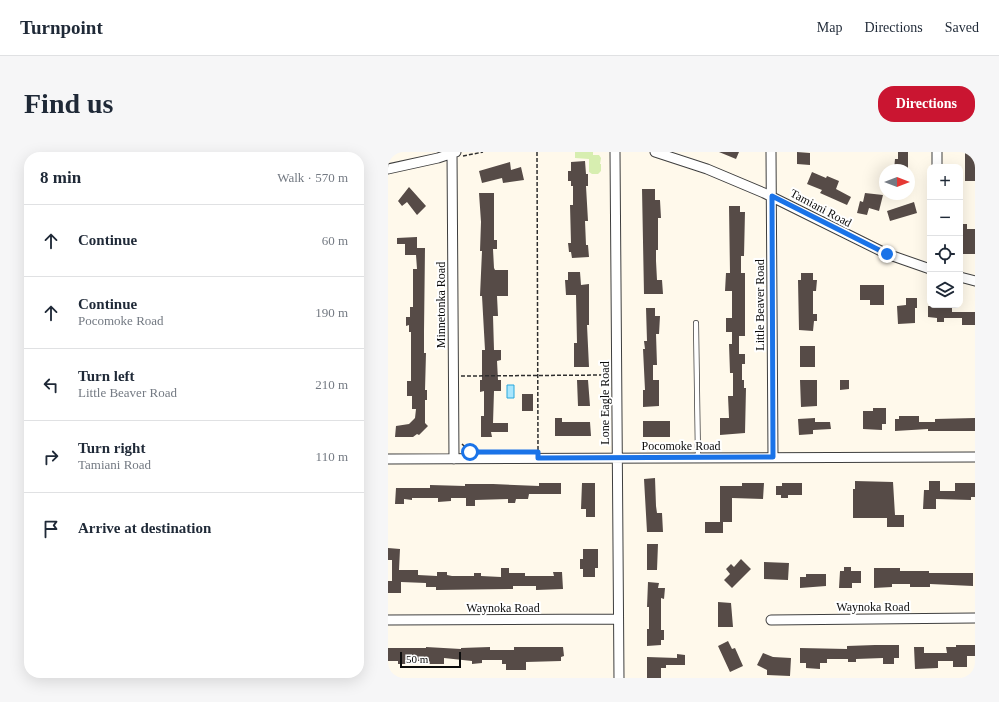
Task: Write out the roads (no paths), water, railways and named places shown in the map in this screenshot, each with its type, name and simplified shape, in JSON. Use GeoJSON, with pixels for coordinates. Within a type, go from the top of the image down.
{"type":"FeatureCollection","features":[{"type":"Feature","properties":{"kind":"street","name":"Lone Eagle Road"},"geometry":{"type":"LineString","coordinates":[[615,152],[619,678]]}},
{"type":"Feature","properties":{"kind":"street","name":"Tamiani Road"},"geometry":{"type":"LineString","coordinates":[[655,152],[706,169],[772,196],[880,251],[927,268]]}},
{"type":"Feature","properties":{"kind":"street","name":"Little Beaver Road"},"geometry":{"type":"LineString","coordinates":[[771,152],[773,457]]}},
{"type":"Feature","properties":{"kind":"street"},"geometry":{"type":"LineString","coordinates":[[937,152],[937,164]]}},
{"type":"Feature","properties":{"kind":"street"},"geometry":{"type":"LineString","coordinates":[[388,169],[455,154]]}},
{"type":"Feature","properties":{"kind":"street","name":"Minnetonka Road"},"geometry":{"type":"LineString","coordinates":[[454,459],[455,154]]}},
{"type":"Feature","properties":{"kind":"street"},"geometry":{"type":"LineString","coordinates":[[963,278],[975,281]]}},
{"type":"Feature","properties":{"kind":"street","name":"Pocomoke Road"},"geometry":{"type":"LineString","coordinates":[[388,459],[975,457]]}},
{"type":"Feature","properties":{"kind":"street","name":"Waynoka Road"},"geometry":{"type":"LineString","coordinates":[[771,620],[975,618]]}},
{"type":"Feature","properties":{"kind":"street","name":"Waynoka Road"},"geometry":{"type":"LineString","coordinates":[[388,620],[618,619]]}},
{"type":"Feature","properties":{"kind":"lane"},"geometry":{"type":"LineString","coordinates":[[696,323],[698,458]]}},
{"type":"Feature","properties":{"kind":"water"},"geometry":{"type":"Polygon","coordinates":[[[507,385],[514,385],[514,398],[507,398],[507,385]]]}}]}
